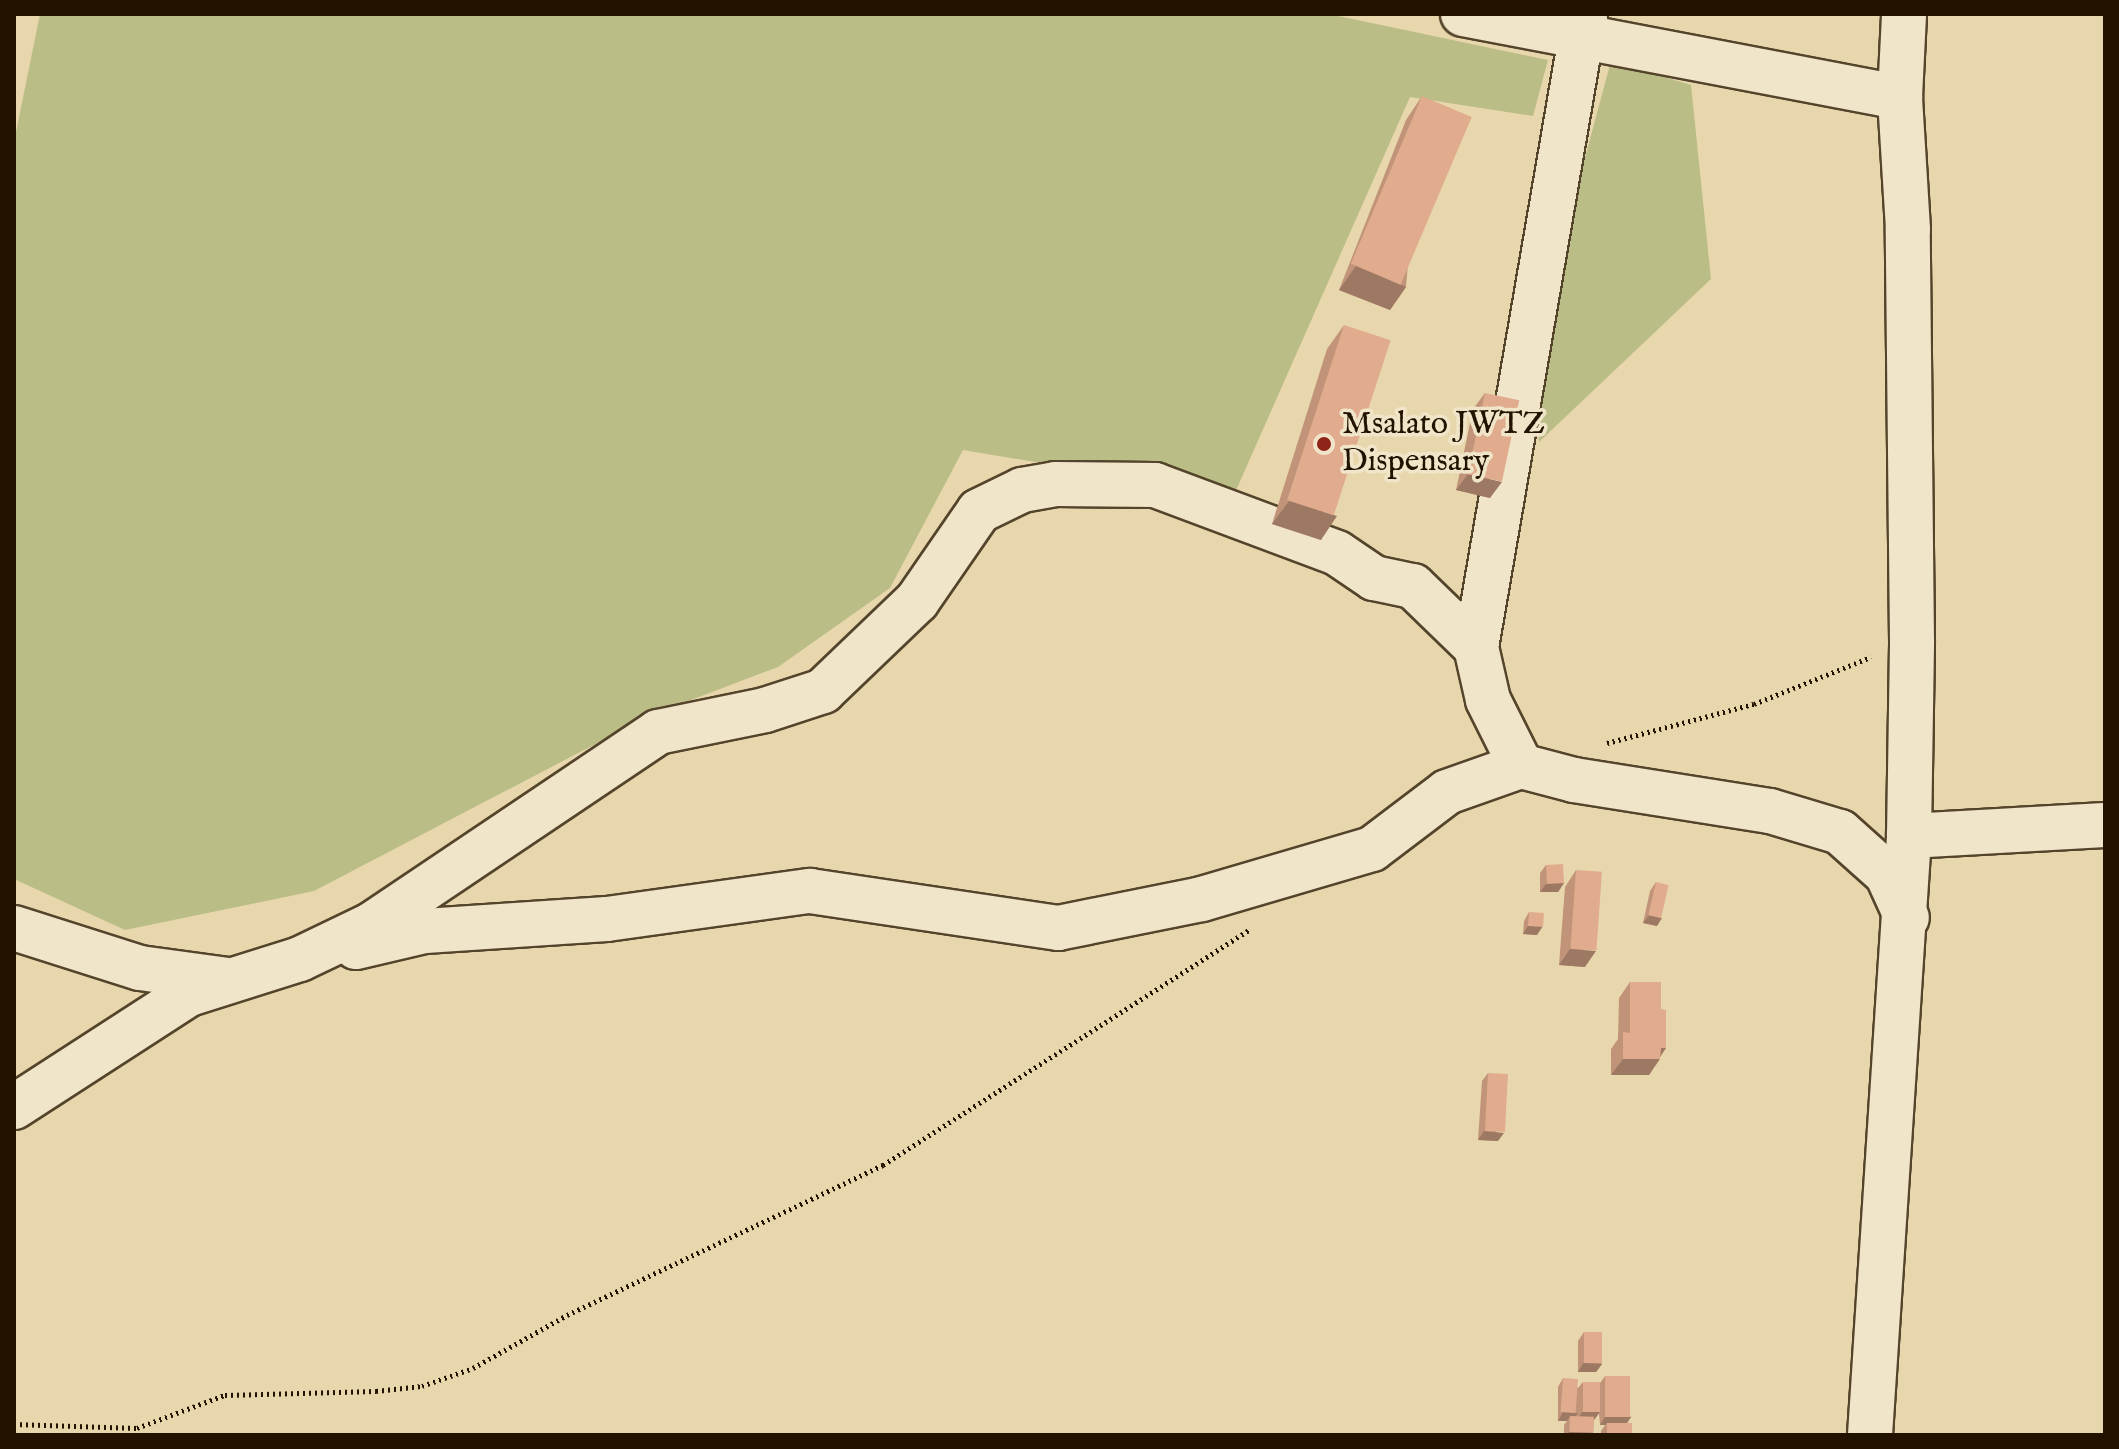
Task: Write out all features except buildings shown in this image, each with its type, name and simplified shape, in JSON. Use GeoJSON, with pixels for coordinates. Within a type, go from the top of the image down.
{"type":"FeatureCollection","features":[{"type":"Feature","properties":{"kind":"street"},"geometry":{"type":"LineString","coordinates":[[1463,14],[1582,25],[1900,97]]}},
{"type":"Feature","properties":{"kind":"street"},"geometry":{"type":"LineString","coordinates":[[1870,1435],[1907,918],[1909,836],[1912,641],[1908,229],[1900,97],[1904,14]]}},
{"type":"Feature","properties":{"kind":"street"},"geometry":{"type":"LineString","coordinates":[[1521,766],[1488,700],[1476,647],[1582,25]]}},
{"type":"Feature","properties":{"kind":"street"},"geometry":{"type":"LineString","coordinates":[[300,959],[371,925],[470,862],[553,798],[658,732],[765,710],[823,691],[917,601],[979,511],[1022,490],[1097,481],[1155,485],[1225,508],[1337,553],[1374,578],[1413,586],[1476,647]]}},
{"type":"Feature","properties":{"kind":"street"},"geometry":{"type":"LineString","coordinates":[[14,1107],[189,994],[300,959],[425,931],[607,919],[810,891],[1058,928],[1202,899],[1372,849],[1447,792],[1521,766],[1574,780],[1770,811],[1840,832],[1887,874],[1907,918]]}},
{"type":"Feature","properties":{"kind":"street"},"geometry":{"type":"LineString","coordinates":[[1909,836],[2105,825]]}},
{"type":"Feature","properties":{"kind":"street"},"geometry":{"type":"LineString","coordinates":[[14,928],[140,968],[230,981]]}},
{"type":"Feature","properties":{"kind":"path"},"geometry":{"type":"LineString","coordinates":[[1594,747],[1754,704],[1912,641]]}},
{"type":"Feature","properties":{"kind":"path"},"geometry":{"type":"LineString","coordinates":[[14,1424],[137,1428],[225,1395],[265,1390],[376,1391],[422,1386],[473,1368],[567,1315],[883,1165],[1179,979],[1262,921]]}},
{"type":"Feature","properties":{"kind":"green space"},"geometry":{"type":"Polygon","coordinates":[[[40,14],[1329,14],[1548,60],[1533,116],[1410,97],[1234,495],[963,450],[890,588],[778,667],[649,716],[314,891],[125,930],[14,879],[14,142],[40,14]]]}},
{"type":"Feature","properties":{"kind":"green space"},"geometry":{"type":"Polygon","coordinates":[[[1611,61],[1691,85],[1711,279],[1539,442],[1530,362],[1611,61]]]}},
{"type":"Feature","properties":{"kind":"place","name":"Msalato JWTZ Dispensary"},"geometry":{"type":"Point","coordinates":[1324,444]}}]}
